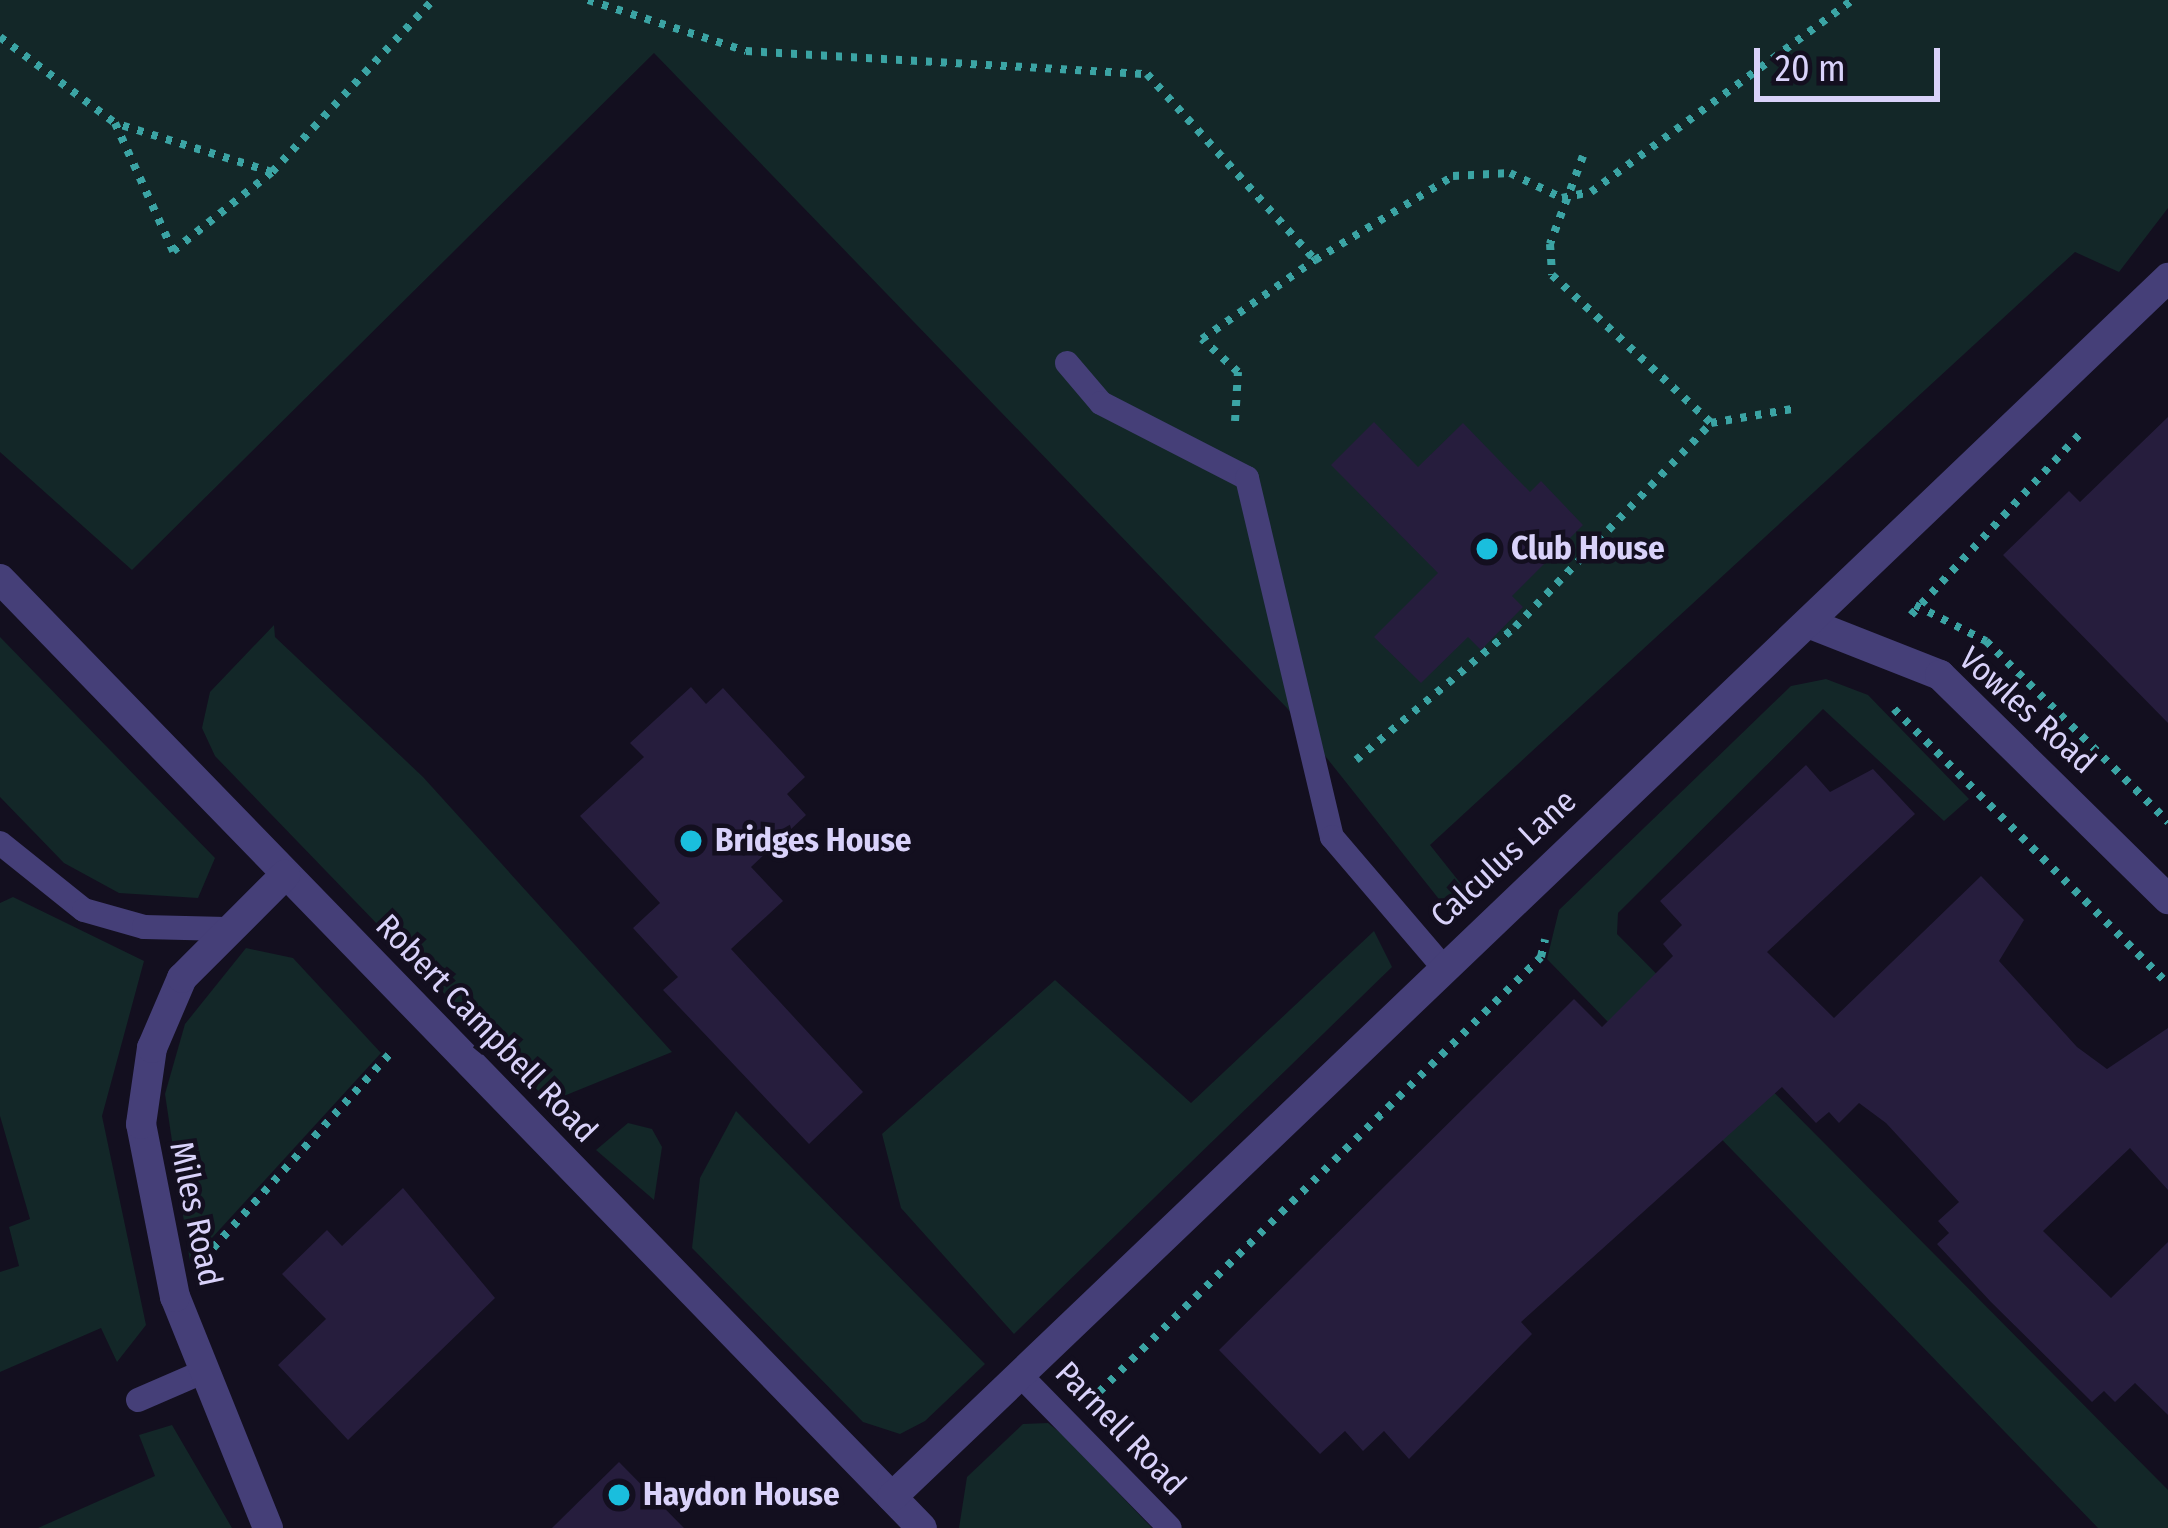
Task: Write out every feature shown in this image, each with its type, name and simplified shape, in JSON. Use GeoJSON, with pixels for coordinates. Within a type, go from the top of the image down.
{"type":"FeatureCollection","features":[{"type":"Feature","properties":{"kind":"street","name":"Calculus Lane"},"geometry":{"type":"LineString","coordinates":[[892,1497],[1022,1377],[1442,966],[2168,278]]}},
{"type":"Feature","properties":{"kind":"street","name":"Robert Campbell Road"},"geometry":{"type":"LineString","coordinates":[[0,579],[922,1528]]}},
{"type":"Feature","properties":{"kind":"street","name":"Vowles Road"},"geometry":{"type":"LineString","coordinates":[[1808,623],[1900,656],[1940,676],[2026,752],[2168,898]]}},
{"type":"Feature","properties":{"kind":"street","name":"Miles Road"},"geometry":{"type":"LineString","coordinates":[[268,1528],[200,1373],[141,1124],[167,1006],[226,929],[285,875]]}},
{"type":"Feature","properties":{"kind":"lane"},"geometry":{"type":"LineString","coordinates":[[1067,363],[1101,403],[1247,478],[1332,837],[1442,966]]}},
{"type":"Feature","properties":{"kind":"lane"},"geometry":{"type":"LineString","coordinates":[[0,843],[83,910],[144,927],[226,929]]}},
{"type":"Feature","properties":{"kind":"lane"},"geometry":{"type":"LineString","coordinates":[[138,1400],[200,1373]]}},
{"type":"Feature","properties":{"kind":"lane","name":"Parnell Road"},"geometry":{"type":"LineString","coordinates":[[1022,1377],[1170,1528]]}},
{"type":"Feature","properties":{"kind":"path"},"geometry":{"type":"LineString","coordinates":[[115,123],[173,251],[272,172],[433,0]]}},
{"type":"Feature","properties":{"kind":"path"},"geometry":{"type":"LineString","coordinates":[[588,0],[746,51],[1147,74],[1315,260]]}},
{"type":"Feature","properties":{"kind":"path"},"geometry":{"type":"LineString","coordinates":[[1234,434],[1238,372],[1202,339],[1315,260],[1454,176],[1510,173],[1562,198],[1591,192],[1852,0]]}},
{"type":"Feature","properties":{"kind":"path"},"geometry":{"type":"LineString","coordinates":[[0,37],[115,123],[272,172]]}},
{"type":"Feature","properties":{"kind":"path"},"geometry":{"type":"LineString","coordinates":[[1582,156],[1562,198],[1552,275],[1711,423]]}},
{"type":"Feature","properties":{"kind":"path"},"geometry":{"type":"LineString","coordinates":[[1323,788],[1514,627],[1711,423],[1792,409]]}},
{"type":"Feature","properties":{"kind":"path"},"geometry":{"type":"LineString","coordinates":[[2084,430],[1915,605],[1900,656],[1881,693],[2168,984]]}},
{"type":"Feature","properties":{"kind":"path"},"geometry":{"type":"LineString","coordinates":[[1915,605],[1986,641],[2168,822]]}},
{"type":"Feature","properties":{"kind":"path"},"geometry":{"type":"LineString","coordinates":[[1067,1424],[1541,957],[1550,922]]}},
{"type":"Feature","properties":{"kind":"path"},"geometry":{"type":"LineString","coordinates":[[194,1269],[393,1050]]}},
{"type":"Feature","properties":{"kind":"green space"},"geometry":{"type":"Polygon","coordinates":[[[0,0],[2168,0],[2168,208],[2119,272],[2075,252],[1430,845],[1469,894],[1450,913],[1287,708],[654,53],[132,570],[0,452],[0,0]]]}},
{"type":"Feature","properties":{"kind":"green space"},"geometry":{"type":"Polygon","coordinates":[[[274,625],[275,637],[423,777],[672,1052],[549,1102],[215,756],[202,728],[210,692],[274,625]]]}},
{"type":"Feature","properties":{"kind":"green space"},"geometry":{"type":"Polygon","coordinates":[[[0,637],[215,858],[198,898],[119,893],[64,863],[0,797],[0,637]]]}},
{"type":"Feature","properties":{"kind":"green space"},"geometry":{"type":"Polygon","coordinates":[[[1826,679],[1868,695],[1969,799],[1944,821],[1823,709],[1618,913],[1617,934],[2168,1490],[2168,1528],[2098,1528],[1547,959],[1559,910],[1791,686],[1826,679]]]}},
{"type":"Feature","properties":{"kind":"green space"},"geometry":{"type":"Polygon","coordinates":[[[13,897],[144,961],[102,1116],[146,1325],[117,1362],[101,1328],[0,1372],[0,1272],[19,1266],[9,1227],[30,1219],[0,1116],[0,903],[13,897]]]}},
{"type":"Feature","properties":{"kind":"green space"},"geometry":{"type":"Polygon","coordinates":[[[1374,931],[1392,967],[1014,1334],[901,1208],[882,1134],[1055,980],[1191,1103],[1374,931]]]}},
{"type":"Feature","properties":{"kind":"green space"},"geometry":{"type":"Polygon","coordinates":[[[246,948],[293,958],[381,1053],[190,1262],[165,1094],[185,1024],[246,948]]]}},
{"type":"Feature","properties":{"kind":"green space"},"geometry":{"type":"Polygon","coordinates":[[[736,1111],[985,1364],[925,1421],[900,1434],[863,1422],[692,1248],[700,1178],[736,1111]]]}},
{"type":"Feature","properties":{"kind":"green space"},"geometry":{"type":"Polygon","coordinates":[[[628,1123],[652,1129],[662,1147],[654,1200],[596,1150],[628,1123]]]}},
{"type":"Feature","properties":{"kind":"green space"},"geometry":{"type":"Polygon","coordinates":[[[1048,1423],[1152,1528],[959,1528],[967,1477],[1023,1424],[1048,1423]]]}},
{"type":"Feature","properties":{"kind":"green space"},"geometry":{"type":"Polygon","coordinates":[[[172,1425],[232,1528],[38,1528],[155,1476],[139,1435],[172,1425]]]}},
{"type":"Feature","properties":{"kind":"building"},"geometry":{"type":"Polygon","coordinates":[[[2168,417],[2168,723],[2003,555],[2069,491],[2080,502],[2168,417]]]}},
{"type":"Feature","properties":{"kind":"building","name":"Club House"},"geometry":{"type":"Polygon","coordinates":[[[1374,422],[1418,467],[1463,423],[1530,492],[1541,481],[1583,525],[1512,596],[1523,607],[1481,650],[1468,637],[1421,683],[1374,637],[1438,573],[1331,465],[1374,422]]]}},
{"type":"Feature","properties":{"kind":"building","name":"Bridges House"},"geometry":{"type":"Polygon","coordinates":[[[691,687],[706,704],[723,688],[805,777],[787,794],[806,815],[751,867],[783,901],[731,949],[863,1092],[809,1144],[663,990],[678,977],[633,928],[660,903],[580,816],[644,757],[630,743],[691,687]]]}},
{"type":"Feature","properties":{"kind":"building"},"geometry":{"type":"Polygon","coordinates":[[[1806,765],[1830,792],[1873,769],[1915,814],[1767,952],[1834,1018],[1981,876],[2024,920],[1999,961],[2077,1047],[2107,1069],[2168,1028],[2168,1190],[2130,1148],[2043,1231],[2111,1298],[2168,1242],[2168,1415],[2135,1383],[2115,1402],[2104,1391],[2092,1402],[1991,1302],[1937,1244],[1949,1233],[1938,1221],[1959,1202],[1886,1123],[1859,1103],[1839,1123],[1829,1112],[1816,1123],[1782,1087],[1521,1322],[1532,1334],[1409,1459],[1384,1431],[1363,1451],[1345,1431],[1320,1454],[1219,1350],[1574,999],[1602,1027],[1673,956],[1663,944],[1682,925],[1660,901],[1806,765]]]}},
{"type":"Feature","properties":{"kind":"building"},"geometry":{"type":"Polygon","coordinates":[[[403,1188],[495,1298],[348,1440],[278,1365],[326,1319],[282,1274],[327,1230],[342,1246],[403,1188]]]}},
{"type":"Feature","properties":{"kind":"building","name":"Haydon House"},"geometry":{"type":"Polygon","coordinates":[[[619,1462],[684,1528],[552,1528],[619,1462]]]}},
{"type":"Feature","properties":{"kind":"place","name":"Club House"},"geometry":{"type":"Point","coordinates":[1487,549]}},
{"type":"Feature","properties":{"kind":"place","name":"Bridges House"},"geometry":{"type":"Point","coordinates":[691,841]}},
{"type":"Feature","properties":{"kind":"place","name":"Haydon House"},"geometry":{"type":"Point","coordinates":[619,1495]}}]}
